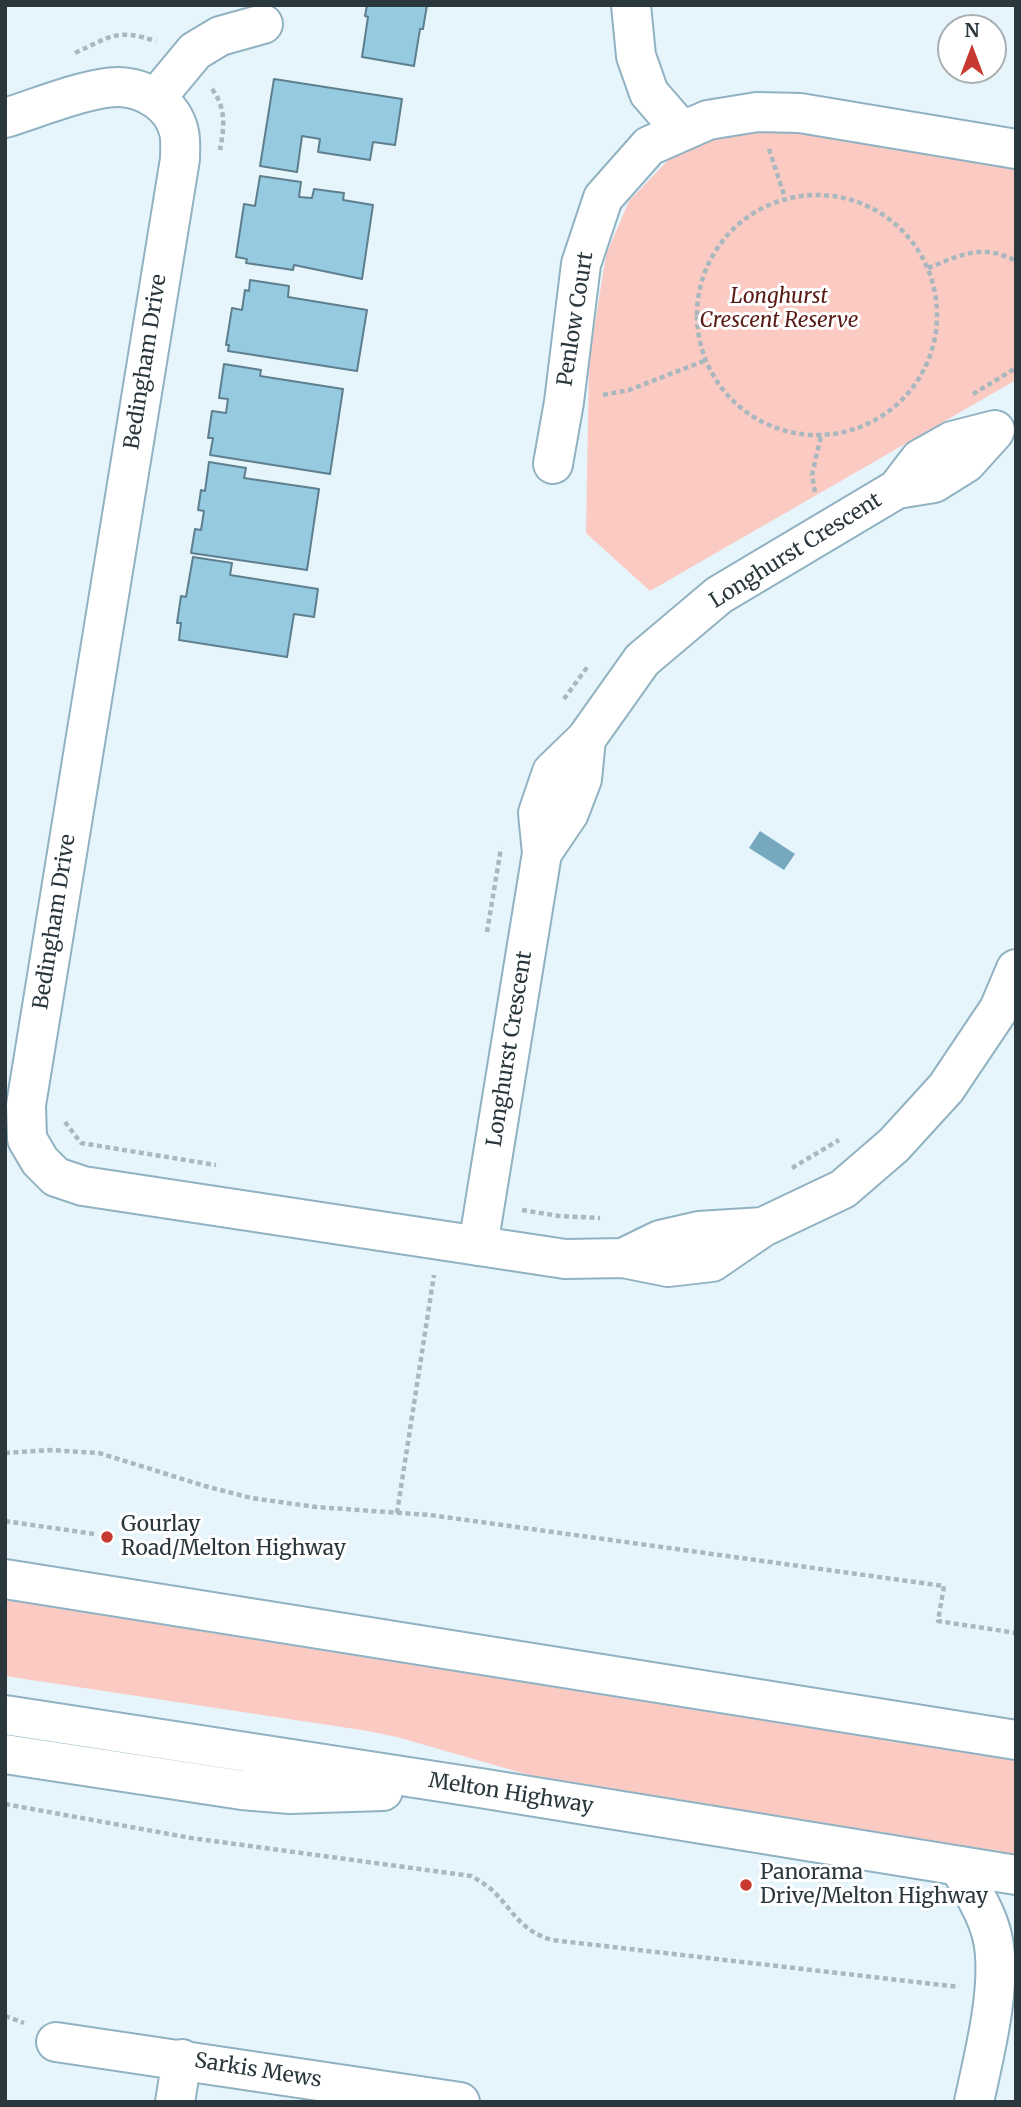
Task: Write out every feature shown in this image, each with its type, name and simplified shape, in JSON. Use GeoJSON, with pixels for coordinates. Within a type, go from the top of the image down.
{"type":"FeatureCollection","features":[{"type":"Feature","properties":{"kind":"main road"},"geometry":{"type":"LineString","coordinates":[[631,5],[636,57],[649,93],[682,131]]}},
{"type":"Feature","properties":{"kind":"main road"},"geometry":{"type":"LineString","coordinates":[[5,118],[101,89],[120,87],[139,90],[156,98],[195,51],[220,36],[263,24]]}},
{"type":"Feature","properties":{"kind":"main road","name":"Bedingham Drive"},"geometry":{"type":"LineString","coordinates":[[156,98],[171,112],[179,132],[180,159],[26,1105],[27,1139],[40,1161],[56,1177],[82,1186],[565,1259],[623,1258],[660,1240],[699,1231],[764,1227],[843,1189],[894,1144],[946,1087],[1007,1004],[1016,969]]}},
{"type":"Feature","properties":{"kind":"main road","name":"Penlow Court"},"geometry":{"type":"LineString","coordinates":[[553,464],[564,402],[581,264],[603,198],[649,146],[708,120],[757,112],[800,114],[1016,149]]}},
{"type":"Feature","properties":{"kind":"main road","name":"Longhurst Crescent"},"geometry":{"type":"LineString","coordinates":[[478,1246],[542,853],[569,813],[582,779],[586,738],[642,660],[719,595],[897,489],[920,459],[952,441],[1006,424]]}},
{"type":"Feature","properties":{"kind":"main road"},"geometry":{"type":"LineString","coordinates":[[5,1579],[1016,1740]]}},
{"type":"Feature","properties":{"kind":"main road","name":"Melton Highway"},"geometry":{"type":"LineString","coordinates":[[5,1715],[480,1788],[1016,1875]]}},
{"type":"Feature","properties":{"kind":"main road"},"geometry":{"type":"LineString","coordinates":[[5,1754],[176,1781],[290,1794],[480,1788]]}},
{"type":"Feature","properties":{"kind":"main road"},"geometry":{"type":"LineString","coordinates":[[959,1866],[993,1938],[995,1953],[993,1995],[974,2102]]}},
{"type":"Feature","properties":{"kind":"main road","name":"Sarkis Mews"},"geometry":{"type":"LineString","coordinates":[[56,2042],[460,2102]]}},
{"type":"Feature","properties":{"kind":"main road"},"geometry":{"type":"LineString","coordinates":[[175,2102],[182,2059]]}},
{"type":"Feature","properties":{"kind":"path"},"geometry":{"type":"LineString","coordinates":[[72,55],[108,36],[124,35],[142,36],[163,43],[188,60],[217,95],[225,120],[219,156]]}},
{"type":"Feature","properties":{"kind":"path"},"geometry":{"type":"LineString","coordinates":[[757,112],[785,198]]}},
{"type":"Feature","properties":{"kind":"path"},"geometry":{"type":"LineString","coordinates":[[820,195],[854,200],[885,215],[911,239],[928,268],[937,306],[934,345],[919,380],[893,409],[859,428],[821,436],[784,432],[751,417],[723,393],[704,361],[695,322],[700,281],[719,244],[748,215],[785,198],[820,195]]}},
{"type":"Feature","properties":{"kind":"path"},"geometry":{"type":"LineString","coordinates":[[928,268],[963,254],[980,251],[1016,260]]}},
{"type":"Feature","properties":{"kind":"path"},"geometry":{"type":"LineString","coordinates":[[564,402],[629,390],[704,361]]}},
{"type":"Feature","properties":{"kind":"path"},"geometry":{"type":"LineString","coordinates":[[815,492],[812,475],[821,436]]}},
{"type":"Feature","properties":{"kind":"path"},"geometry":{"type":"LineString","coordinates":[[63,1120],[81,1143],[222,1166]]}},
{"type":"Feature","properties":{"kind":"path"},"geometry":{"type":"LineString","coordinates":[[787,1172],[840,1139]]}},
{"type":"Feature","properties":{"kind":"path"},"geometry":{"type":"LineString","coordinates":[[484,1205],[559,1216],[610,1218]]}},
{"type":"Feature","properties":{"kind":"path"},"geometry":{"type":"LineString","coordinates":[[397,1513],[439,1240]]}},
{"type":"Feature","properties":{"kind":"path"},"geometry":{"type":"LineString","coordinates":[[5,1453],[50,1450],[99,1453],[251,1498],[641,1543],[944,1586],[938,1621],[1016,1633]]}},
{"type":"Feature","properties":{"kind":"path"},"geometry":{"type":"LineString","coordinates":[[5,1521],[94,1534]]}},
{"type":"Feature","properties":{"kind":"path"},"geometry":{"type":"LineString","coordinates":[[5,1804],[191,1838],[471,1877],[489,1887],[524,1927],[536,1935],[552,1940],[970,1989]]}},
{"type":"Feature","properties":{"kind":"green space","name":"Longhurst Crescent Reserve"},"geometry":{"type":"Polygon","coordinates":[[[723,129],[791,129],[1016,165],[1016,380],[650,591],[586,533],[589,361],[606,255],[629,201],[673,155],[723,129]]]}},
{"type":"Feature","properties":{"kind":"green space"},"geometry":{"type":"Polygon","coordinates":[[[5,1600],[1016,1761],[1016,1854],[529,1775],[368,1731],[5,1676],[5,1600]]]}},
{"type":"Feature","properties":{"kind":"water"},"geometry":{"type":"Polygon","coordinates":[[[760,831],[795,854],[784,870],[749,848],[760,831]]]}},
{"type":"Feature","properties":{"kind":"building"},"geometry":{"type":"Polygon","coordinates":[[[367,5],[427,5],[414,66],[362,57],[368,17],[365,16],[367,5]]]}},
{"type":"Feature","properties":{"kind":"building"},"geometry":{"type":"Polygon","coordinates":[[[274,79],[402,99],[395,145],[373,142],[370,160],[318,152],[320,139],[302,136],[297,172],[260,166],[274,79]]]}},
{"type":"Feature","properties":{"kind":"building"},"geometry":{"type":"Polygon","coordinates":[[[260,176],[301,182],[299,197],[312,198],[314,189],[344,193],[343,200],[373,205],[362,279],[294,265],[293,270],[246,263],[247,259],[236,257],[244,204],[255,206],[260,176]]]}},
{"type":"Feature","properties":{"kind":"building"},"geometry":{"type":"Polygon","coordinates":[[[250,280],[289,286],[288,297],[367,310],[357,371],[228,351],[229,345],[226,345],[232,308],[242,310],[245,290],[249,291],[250,280]]]}},
{"type":"Feature","properties":{"kind":"building"},"geometry":{"type":"Polygon","coordinates":[[[224,364],[261,370],[260,376],[343,389],[330,474],[210,455],[213,438],[208,438],[212,411],[226,413],[228,399],[219,398],[224,364]]]}},
{"type":"Feature","properties":{"kind":"building"},"geometry":{"type":"Polygon","coordinates":[[[209,462],[246,468],[244,478],[319,489],[307,570],[191,553],[195,529],[201,530],[204,511],[198,510],[201,490],[205,491],[209,462]]]}},
{"type":"Feature","properties":{"kind":"building"},"geometry":{"type":"Polygon","coordinates":[[[193,557],[232,563],[230,575],[318,589],[314,617],[294,614],[287,657],[179,640],[181,623],[177,623],[181,596],[186,597],[193,557]]]}},
{"type":"Feature","properties":{"kind":"place","name":"Gourlay Road/Melton Highway"},"geometry":{"type":"Point","coordinates":[107,1537]}},
{"type":"Feature","properties":{"kind":"place","name":"Panorama Drive/Melton Highway"},"geometry":{"type":"Point","coordinates":[746,1885]}}]}
